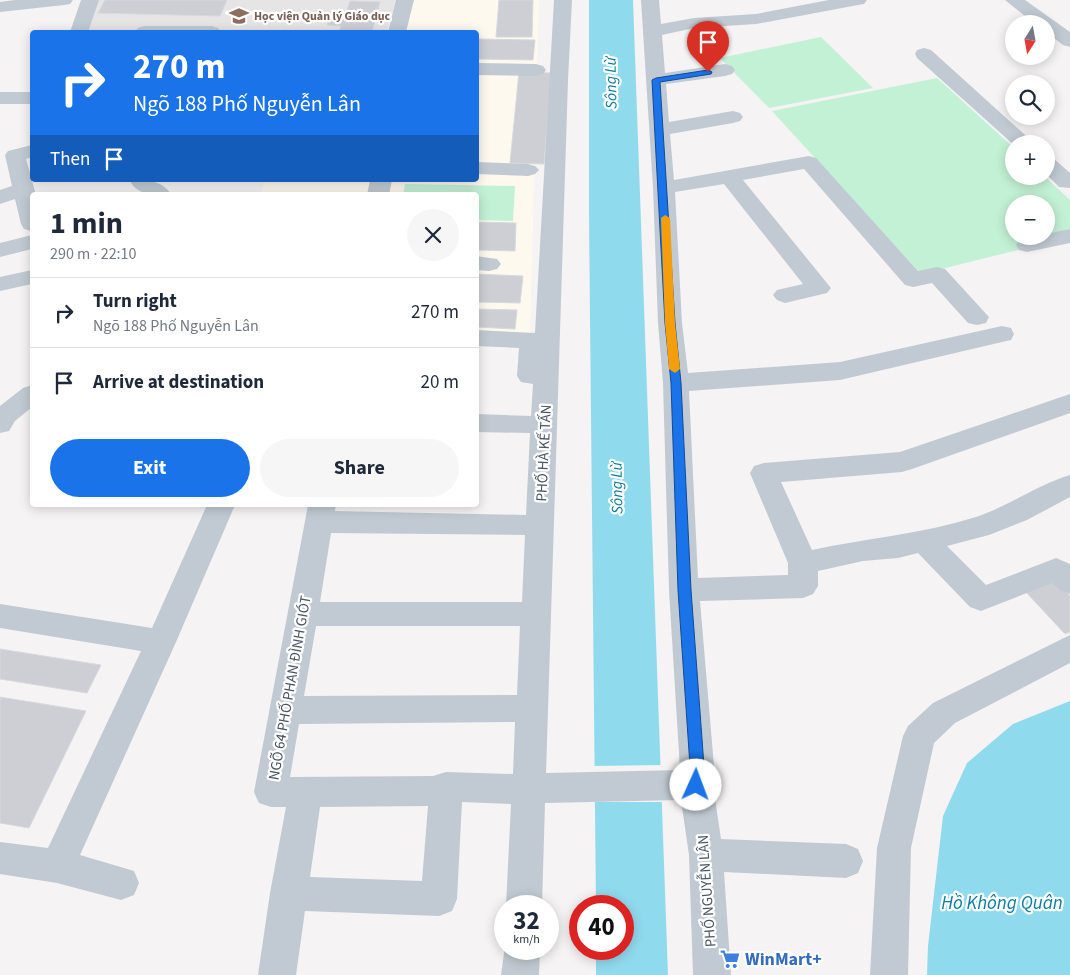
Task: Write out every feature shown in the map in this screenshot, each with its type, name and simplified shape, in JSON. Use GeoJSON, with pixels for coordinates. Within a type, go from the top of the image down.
{"type":"FeatureCollection","features":[{"type":"Feature","properties":{"kind":"street"},"geometry":{"type":"LineString","coordinates":[[0,7],[64,0]]}},
{"type":"Feature","properties":{"kind":"street"},"geometry":{"type":"LineString","coordinates":[[80,30],[90,0]]}},
{"type":"Feature","properties":{"kind":"street"},"geometry":{"type":"LineString","coordinates":[[398,30],[405,0]]}},
{"type":"Feature","properties":{"kind":"street","name":"PHỐ HÀ KẾ TẤN"},"geometry":{"type":"LineString","coordinates":[[525,895],[534,789],[558,80],[564,0]]}},
{"type":"Feature","properties":{"kind":"street","name":"PHỐ NGUYỄN LÂN"},"geometry":{"type":"LineString","coordinates":[[650,0],[664,188],[670,323],[676,383],[684,590],[697,766],[684,785],[706,855],[712,975]]}},
{"type":"Feature","properties":{"kind":"street"},"geometry":{"type":"LineString","coordinates":[[652,31],[694,23],[756,19],[858,0]]}},
{"type":"Feature","properties":{"kind":"street"},"geometry":{"type":"LineString","coordinates":[[1017,2],[1070,41]]}},
{"type":"Feature","properties":{"kind":"street"},"geometry":{"type":"LineString","coordinates":[[924,54],[1016,135]]}},
{"type":"Feature","properties":{"kind":"street"},"geometry":{"type":"LineString","coordinates":[[479,69],[536,70]]}},
{"type":"Feature","properties":{"kind":"street"},"geometry":{"type":"LineString","coordinates":[[656,80],[725,70]]}},
{"type":"Feature","properties":{"kind":"street"},"geometry":{"type":"LineString","coordinates":[[0,98],[30,98]]}},
{"type":"Feature","properties":{"kind":"street"},"geometry":{"type":"LineString","coordinates":[[659,130],[733,117]]}},
{"type":"Feature","properties":{"kind":"street"},"geometry":{"type":"LineString","coordinates":[[30,151],[15,155],[14,180],[30,219]]}},
{"type":"Feature","properties":{"kind":"street"},"geometry":{"type":"LineString","coordinates":[[664,188],[728,175],[809,162],[913,280],[937,274],[977,317]]}},
{"type":"Feature","properties":{"kind":"street"},"geometry":{"type":"LineString","coordinates":[[479,168],[528,170]]}},
{"type":"Feature","properties":{"kind":"street"},"geometry":{"type":"LineString","coordinates":[[1055,170],[1070,182]]}},
{"type":"Feature","properties":{"kind":"street"},"geometry":{"type":"LineString","coordinates":[[728,175],[819,288],[785,294]]}},
{"type":"Feature","properties":{"kind":"street"},"geometry":{"type":"LineString","coordinates":[[0,197],[14,180]]}},
{"type":"Feature","properties":{"kind":"street"},"geometry":{"type":"LineString","coordinates":[[142,182],[156,192]]}},
{"type":"Feature","properties":{"kind":"street"},"geometry":{"type":"LineString","coordinates":[[1055,239],[1070,236]]}},
{"type":"Feature","properties":{"kind":"street"},"geometry":{"type":"LineString","coordinates":[[0,250],[30,242]]}},
{"type":"Feature","properties":{"kind":"street"},"geometry":{"type":"LineString","coordinates":[[0,284],[30,276]]}},
{"type":"Feature","properties":{"kind":"street"},"geometry":{"type":"LineString","coordinates":[[676,383],[840,371],[1002,334]]}},
{"type":"Feature","properties":{"kind":"street","name":"PHỐ HÀ KẾ TẤN"},"geometry":{"type":"LineString","coordinates":[[479,338],[532,340],[516,708],[534,789]]}},
{"type":"Feature","properties":{"kind":"street"},"geometry":{"type":"LineString","coordinates":[[2,417],[30,396]]}},
{"type":"Feature","properties":{"kind":"street"},"geometry":{"type":"LineString","coordinates":[[684,590],[803,586],[803,563],[764,473],[902,462],[1070,403]]}},
{"type":"Feature","properties":{"kind":"street"},"geometry":{"type":"LineString","coordinates":[[2,417],[30,418]]}},
{"type":"Feature","properties":{"kind":"street"},"geometry":{"type":"LineString","coordinates":[[479,423],[528,424]]}},
{"type":"Feature","properties":{"kind":"street"},"geometry":{"type":"LineString","coordinates":[[803,563],[863,550],[898,547],[979,527],[1017,513],[1070,485]]}},
{"type":"Feature","properties":{"kind":"street"},"geometry":{"type":"LineString","coordinates":[[57,866],[161,642],[220,507]]}},
{"type":"Feature","properties":{"kind":"street"},"geometry":{"type":"LineString","coordinates":[[321,513],[524,525]]}},
{"type":"Feature","properties":{"kind":"street","name":"NGÕ 64 PHỐ PHAN ĐÌNH GIÓT"},"geometry":{"type":"LineString","coordinates":[[321,513],[271,792],[433,792],[446,787],[534,789],[684,785]]}},
{"type":"Feature","properties":{"kind":"street"},"geometry":{"type":"LineString","coordinates":[[923,540],[981,599],[1056,569],[1070,582]]}},
{"type":"Feature","properties":{"kind":"street"},"geometry":{"type":"LineString","coordinates":[[303,614],[520,614]]}},
{"type":"Feature","properties":{"kind":"street"},"geometry":{"type":"LineString","coordinates":[[0,616],[161,642]]}},
{"type":"Feature","properties":{"kind":"street"},"geometry":{"type":"LineString","coordinates":[[889,975],[894,848],[919,736],[944,713],[1070,648]]}},
{"type":"Feature","properties":{"kind":"street"},"geometry":{"type":"LineString","coordinates":[[286,710],[516,708]]}},
{"type":"Feature","properties":{"kind":"street"},"geometry":{"type":"LineString","coordinates":[[288,893],[440,899],[446,787]]}},
{"type":"Feature","properties":{"kind":"street"},"geometry":{"type":"LineString","coordinates":[[277,975],[288,893],[305,792]]}},
{"type":"Feature","properties":{"kind":"street"},"geometry":{"type":"LineString","coordinates":[[706,855],[846,861]]}},
{"type":"Feature","properties":{"kind":"street"},"geometry":{"type":"LineString","coordinates":[[0,858],[57,866],[122,884]]}},
{"type":"Feature","properties":{"kind":"street"},"geometry":{"type":"LineString","coordinates":[[520,975],[521,960]]}},
{"type":"Feature","properties":{"kind":"shaded area","name":"Học viện Quản lý Giáo dục"},"geometry":{"type":"Polygon","coordinates":[[[92,0],[396,0],[388,30],[82,30],[92,0]]]}},
{"type":"Feature","properties":{"kind":"shaded area"},"geometry":{"type":"Polygon","coordinates":[[[409,0],[539,0],[530,335],[479,334],[479,192],[385,192],[387,182],[479,182],[479,30],[402,30],[409,0]]]}},
{"type":"Feature","properties":{"kind":"shaded area"},"geometry":{"type":"Polygon","coordinates":[[[264,182],[375,182],[373,192],[261,192],[264,182]]]}},
{"type":"Feature","properties":{"kind":"green space"},"geometry":{"type":"Polygon","coordinates":[[[821,37],[873,88],[769,108],[720,58],[821,37]]]}},
{"type":"Feature","properties":{"kind":"green space"},"geometry":{"type":"Polygon","coordinates":[[[937,78],[1005,140],[1005,185],[1054,185],[1070,200],[1070,237],[1055,241],[1055,195],[1005,195],[1005,245],[1038,245],[921,274],[772,111],[937,78]]]}},
{"type":"Feature","properties":{"kind":"green space"},"geometry":{"type":"Polygon","coordinates":[[[405,184],[515,186],[513,221],[479,220],[479,192],[404,192],[405,184]]]}},
{"type":"Feature","properties":{"kind":"water","name":"Sông Lừ"},"geometry":{"type":"Polygon","coordinates":[[[589,0],[633,0],[668,975],[596,975],[596,960],[634,960],[634,895],[596,895],[589,219],[589,0]]]}},
{"type":"Feature","properties":{"kind":"water","name":"Hồ Không Quân"},"geometry":{"type":"Polygon","coordinates":[[[1070,701],[1070,975],[927,975],[928,946],[943,816],[967,763],[1013,724],[1070,701]]]}},
{"type":"Feature","properties":{"kind":"pier"},"geometry":{"type":"Polygon","coordinates":[[[663,765],[664,802],[592,802],[592,766],[663,765]]]}},
{"type":"Feature","properties":{"kind":"building"},"geometry":{"type":"Polygon","coordinates":[[[105,0],[227,0],[220,16],[98,13],[105,0]]]}},
{"type":"Feature","properties":{"kind":"building"},"geometry":{"type":"Polygon","coordinates":[[[499,0],[533,0],[532,37],[496,37],[499,0]]]}},
{"type":"Feature","properties":{"kind":"building"},"geometry":{"type":"Polygon","coordinates":[[[350,1],[380,2],[373,30],[340,30],[341,26],[327,25],[329,19],[344,20],[350,1]]]}},
{"type":"Feature","properties":{"kind":"building"},"geometry":{"type":"Polygon","coordinates":[[[479,39],[535,40],[533,60],[479,59],[479,39]]]}},
{"type":"Feature","properties":{"kind":"building"},"geometry":{"type":"Polygon","coordinates":[[[519,72],[551,73],[544,164],[510,163],[519,72]]]}},
{"type":"Feature","properties":{"kind":"building"},"geometry":{"type":"Polygon","coordinates":[[[479,222],[516,223],[515,251],[479,250],[479,222]]]}},
{"type":"Feature","properties":{"kind":"building"},"geometry":{"type":"Polygon","coordinates":[[[479,274],[523,276],[520,303],[479,302],[479,274]]]}},
{"type":"Feature","properties":{"kind":"building"},"geometry":{"type":"Polygon","coordinates":[[[479,309],[517,310],[515,329],[479,327],[479,309]]]}},
{"type":"Feature","properties":{"kind":"building"},"geometry":{"type":"Polygon","coordinates":[[[1054,579],[1070,596],[1070,632],[1065,634],[1025,591],[1054,579]]]}},
{"type":"Feature","properties":{"kind":"building"},"geometry":{"type":"Polygon","coordinates":[[[0,649],[101,665],[87,693],[0,679],[0,649]]]}},
{"type":"Feature","properties":{"kind":"building"},"geometry":{"type":"Polygon","coordinates":[[[0,697],[86,711],[29,828],[0,823],[0,697]]]}},
{"type":"Feature","properties":{"kind":"slow traffic"},"geometry":{"type":"LineString","coordinates":[[665,218],[670,323],[675,369]]}},
{"type":"Feature","properties":{"kind":"place","name":"Học viện Quản lý Giáo dục"},"geometry":{"type":"Point","coordinates":[239,16]}},
{"type":"Feature","properties":{"kind":"place","name":"WinMart+"},"geometry":{"type":"Point","coordinates":[730,959]}},
{"type":"Feature","properties":{"kind":"route"},"geometry":{"type":"LineString","coordinates":[[696,785],[697,766],[684,590],[676,383],[670,323],[664,188],[656,80],[708,72]]}}]}
